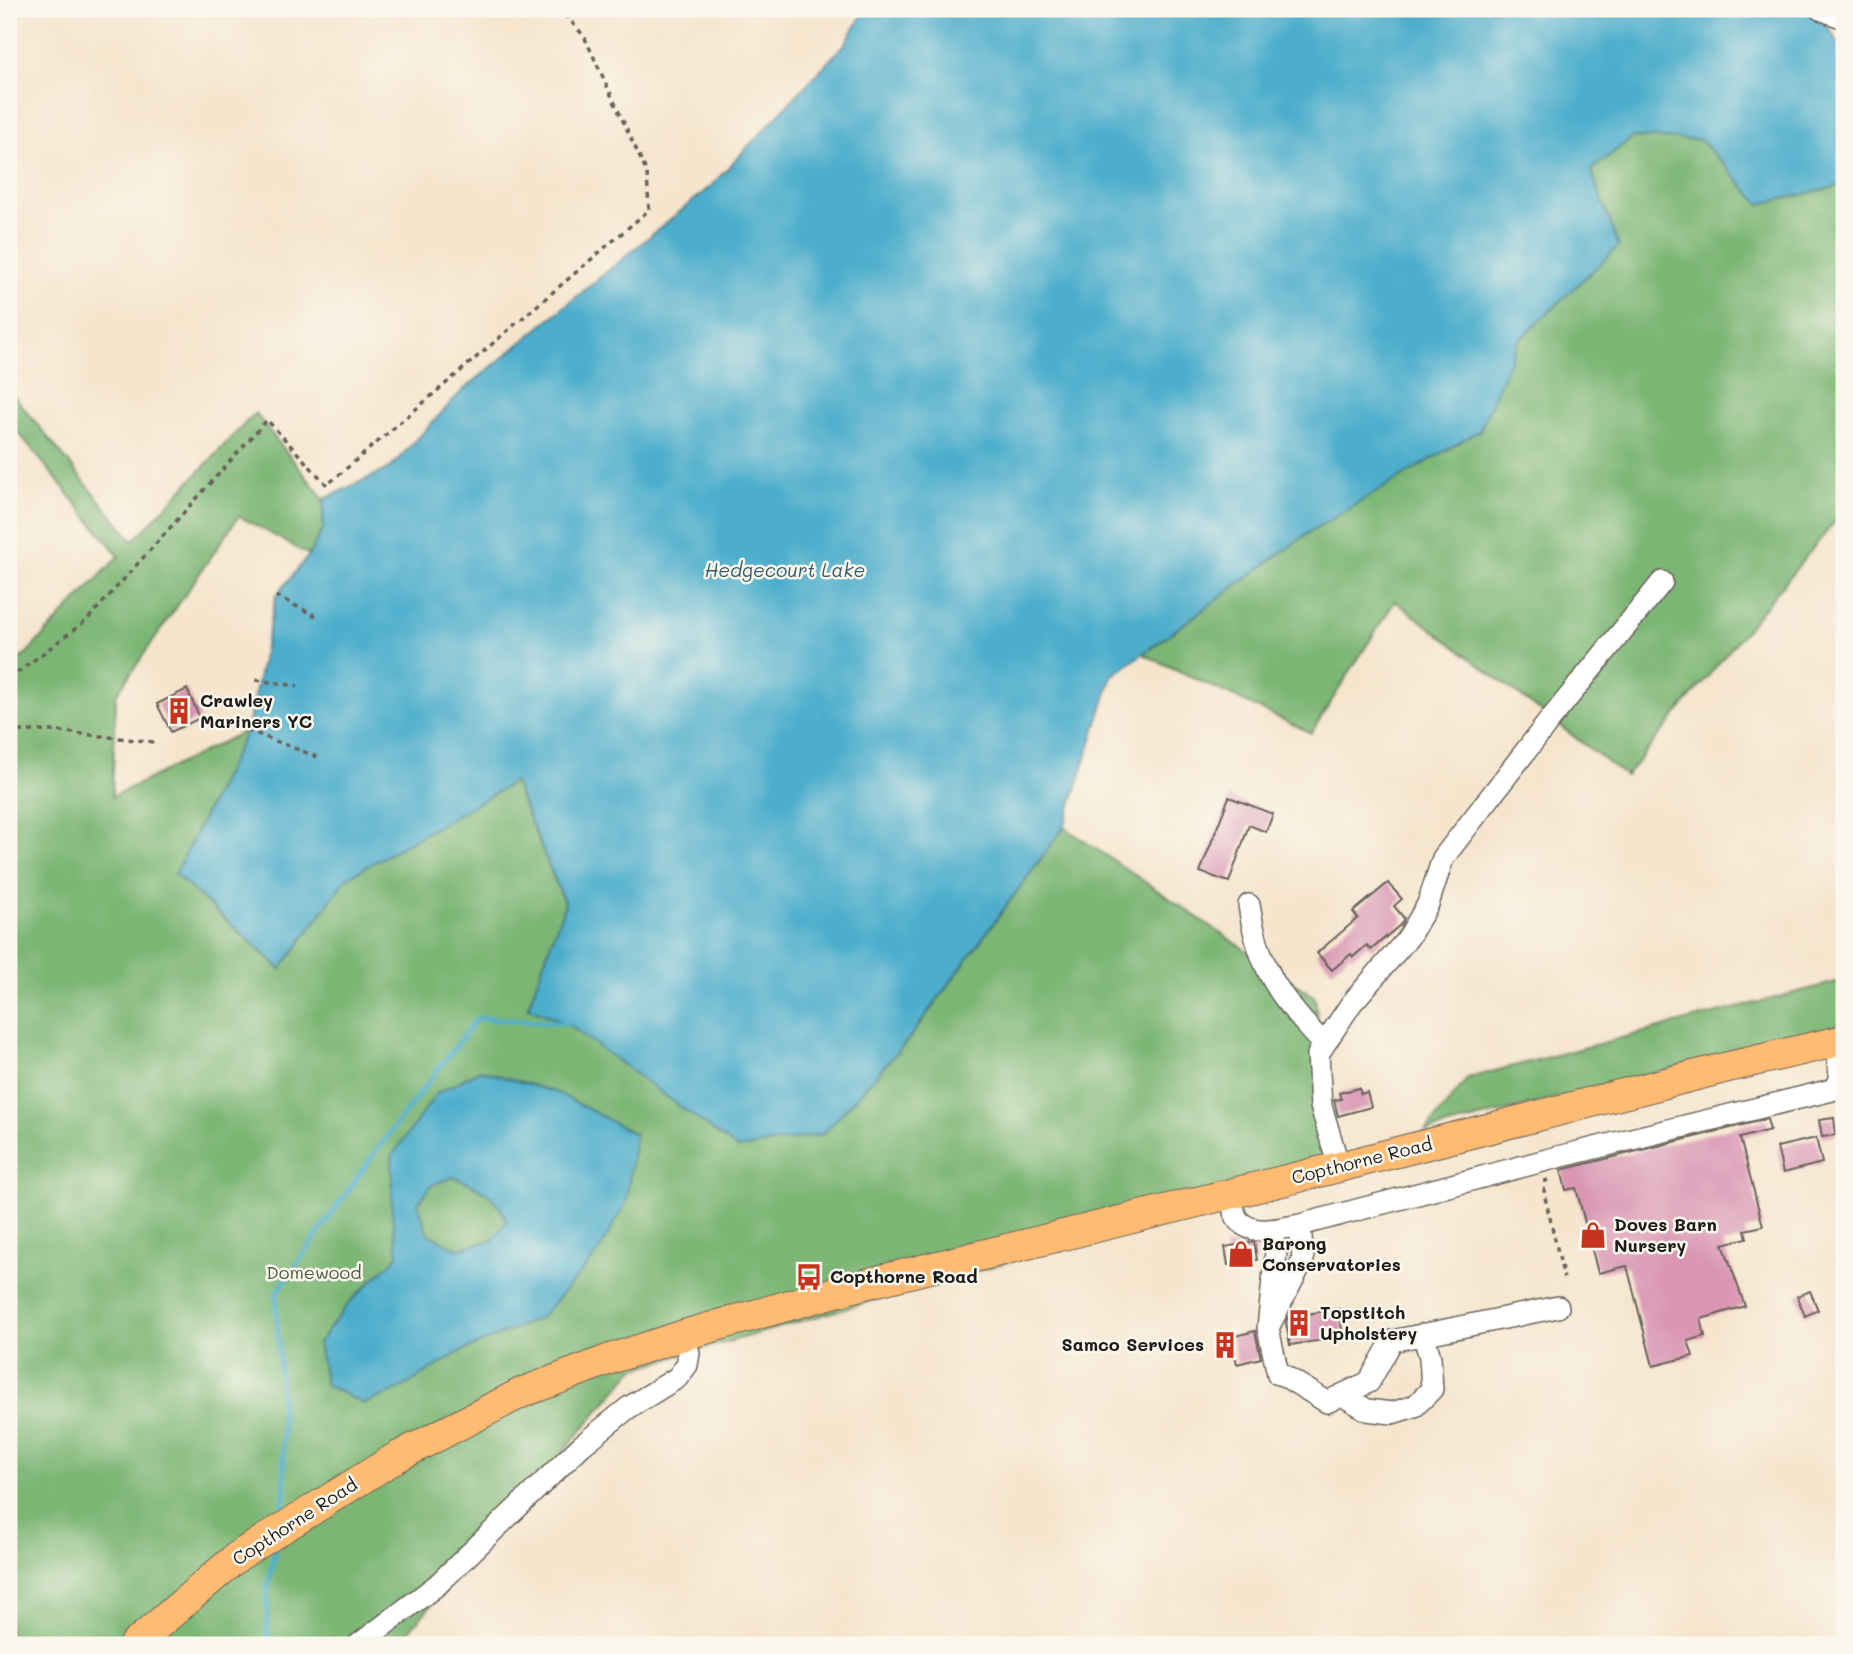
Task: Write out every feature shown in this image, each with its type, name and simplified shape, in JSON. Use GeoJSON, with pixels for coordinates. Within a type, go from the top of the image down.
{"type":"FeatureCollection","features":[{"type":"Feature","properties":{"kind":"highway","name":"Copthorne Road"},"geometry":{"type":"LineString","coordinates":[[134,1645],[238,1556],[397,1457],[521,1393],[684,1335],[857,1286],[1229,1195],[1728,1067],[1840,1042]]}},
{"type":"Feature","properties":{"kind":"street"},"geometry":{"type":"LineString","coordinates":[[1821,9],[1844,18]]}},
{"type":"Feature","properties":{"kind":"street"},"geometry":{"type":"LineString","coordinates":[[1339,1167],[1321,1106],[1318,1054],[1351,1004],[1408,937],[1427,904],[1443,858],[1549,721],[1662,582]]}},
{"type":"Feature","properties":{"kind":"street"},"geometry":{"type":"LineString","coordinates":[[1250,905],[1255,942],[1273,983],[1302,1021],[1324,1044]]}},
{"type":"Feature","properties":{"kind":"street"},"geometry":{"type":"LineString","coordinates":[[1229,1195],[1238,1220],[1251,1229],[1270,1230],[1300,1225],[1558,1157],[1832,1090],[1840,1080],[1840,1042]]}},
{"type":"Feature","properties":{"kind":"street"},"geometry":{"type":"LineString","coordinates":[[1268,1328],[1303,1260],[1300,1225]]}},
{"type":"Feature","properties":{"kind":"street"},"geometry":{"type":"LineString","coordinates":[[1270,1230],[1276,1252],[1268,1328],[1278,1374],[1327,1402],[1369,1382],[1392,1341],[1558,1307]]}},
{"type":"Feature","properties":{"kind":"street"},"geometry":{"type":"LineString","coordinates":[[1342,1395],[1367,1410],[1392,1413],[1415,1406],[1432,1389],[1430,1357],[1423,1334]]}},
{"type":"Feature","properties":{"kind":"street"},"geometry":{"type":"LineString","coordinates":[[358,1645],[437,1585],[581,1446],[628,1408],[677,1378],[687,1365],[688,1353],[684,1335]]}},
{"type":"Feature","properties":{"kind":"path"},"geometry":{"type":"LineString","coordinates":[[9,678],[89,619],[267,420],[327,485],[649,210],[647,173],[584,37],[560,9]]}},
{"type":"Feature","properties":{"kind":"path"},"geometry":{"type":"LineString","coordinates":[[276,596],[316,616]]}},
{"type":"Feature","properties":{"kind":"path"},"geometry":{"type":"LineString","coordinates":[[256,680],[298,685]]}},
{"type":"Feature","properties":{"kind":"path"},"geometry":{"type":"LineString","coordinates":[[247,730],[320,758]]}},
{"type":"Feature","properties":{"kind":"path"},"geometry":{"type":"LineString","coordinates":[[9,731],[56,731],[154,742]]}},
{"type":"Feature","properties":{"kind":"path"},"geometry":{"type":"LineString","coordinates":[[1545,1181],[1544,1193],[1564,1278]]}},
{"type":"Feature","properties":{"kind":"green space"},"geometry":{"type":"Polygon","coordinates":[[[1633,137],[1701,139],[1760,204],[1844,185],[1844,534],[1836,520],[1626,776],[1395,601],[1311,733],[1143,654],[1311,531],[1480,430],[1518,341],[1618,246],[1591,170],[1633,137]]]}},
{"type":"Feature","properties":{"kind":"green space","name":"Domewood"},"geometry":{"type":"Polygon","coordinates":[[[9,390],[133,541],[255,413],[324,499],[323,529],[309,555],[239,516],[116,695],[112,797],[247,730],[175,874],[280,969],[347,878],[514,782],[565,904],[528,1007],[823,1134],[907,1041],[1064,827],[1315,997],[1332,1169],[634,1369],[397,1645],[9,1645],[9,667],[26,654],[119,556],[9,421],[9,390]]]}},
{"type":"Feature","properties":{"kind":"green space"},"geometry":{"type":"Polygon","coordinates":[[[1844,980],[1844,1024],[1425,1132],[1468,1078],[1844,980]]]}},
{"type":"Feature","properties":{"kind":"water","name":"Hedgecourt Lake"},"geometry":{"type":"Polygon","coordinates":[[[866,9],[1815,9],[1844,50],[1844,185],[1760,204],[1701,140],[1633,137],[1591,170],[1619,246],[1518,341],[1480,430],[1311,531],[1112,676],[1064,827],[907,1041],[823,1134],[738,1149],[566,1023],[528,1007],[565,904],[514,782],[347,878],[281,969],[175,874],[247,730],[276,596],[309,555],[323,529],[324,499],[390,468],[461,392],[711,186],[845,44],[866,9]]]}},
{"type":"Feature","properties":{"kind":"water"},"geometry":{"type":"Polygon","coordinates":[[[480,1070],[558,1093],[635,1134],[626,1203],[596,1256],[540,1318],[458,1353],[400,1389],[364,1404],[326,1385],[318,1343],[351,1301],[398,1256],[392,1213],[392,1156],[436,1094],[480,1070]],[[453,1177],[432,1185],[418,1203],[427,1233],[457,1249],[491,1241],[507,1221],[492,1198],[453,1177]]]}},
{"type":"Feature","properties":{"kind":"building","name":"Crawley Mariners YC"},"geometry":{"type":"Polygon","coordinates":[[[187,689],[200,718],[171,732],[157,704],[187,689]]]}},
{"type":"Feature","properties":{"kind":"building"},"geometry":{"type":"Polygon","coordinates":[[[1229,797],[1273,814],[1266,832],[1249,825],[1229,882],[1200,872],[1229,797]]]}},
{"type":"Feature","properties":{"kind":"building"},"geometry":{"type":"Polygon","coordinates":[[[1388,883],[1402,899],[1394,906],[1404,918],[1401,924],[1371,950],[1367,945],[1332,970],[1317,953],[1358,918],[1353,912],[1388,883]]]}},
{"type":"Feature","properties":{"kind":"building"},"geometry":{"type":"Polygon","coordinates":[[[1359,1088],[1361,1094],[1367,1092],[1371,1107],[1338,1116],[1334,1100],[1341,1099],[1339,1093],[1359,1088]]]}},
{"type":"Feature","properties":{"kind":"building"},"geometry":{"type":"Polygon","coordinates":[[[1834,1118],[1836,1135],[1822,1137],[1819,1120],[1834,1118]]]}},
{"type":"Feature","properties":{"kind":"building"},"geometry":{"type":"Polygon","coordinates":[[[1767,1119],[1770,1130],[1740,1138],[1763,1226],[1745,1230],[1747,1238],[1723,1244],[1745,1306],[1701,1319],[1705,1336],[1688,1341],[1693,1356],[1653,1366],[1627,1266],[1598,1273],[1576,1188],[1566,1190],[1561,1170],[1767,1119]]]}},
{"type":"Feature","properties":{"kind":"building"},"geometry":{"type":"Polygon","coordinates":[[[1816,1138],[1822,1163],[1783,1173],[1777,1147],[1816,1138]]]}},
{"type":"Feature","properties":{"kind":"building","name":"Barong Conservatories"},"geometry":{"type":"Polygon","coordinates":[[[1254,1242],[1257,1260],[1228,1265],[1225,1247],[1254,1242]]]}},
{"type":"Feature","properties":{"kind":"building"},"geometry":{"type":"Polygon","coordinates":[[[1810,1291],[1818,1310],[1805,1316],[1797,1296],[1810,1291]]]}},
{"type":"Feature","properties":{"kind":"building"},"geometry":{"type":"Polygon","coordinates":[[[1339,1309],[1343,1337],[1290,1345],[1286,1322],[1288,1317],[1339,1309]]]}},
{"type":"Feature","properties":{"kind":"building"},"geometry":{"type":"Polygon","coordinates":[[[1255,1331],[1261,1358],[1237,1364],[1231,1337],[1255,1331]]]}},
{"type":"Feature","properties":{"kind":"waterway"},"geometry":{"type":"LineString","coordinates":[[282,1504],[285,1493],[276,1294],[370,1159],[477,1018],[566,1023]]}},
{"type":"Feature","properties":{"kind":"waterway"},"geometry":{"type":"LineString","coordinates":[[268,1645],[267,1592],[276,1545]]}},
{"type":"Feature","properties":{"kind":"place","name":"Crawley Mariners YC"},"geometry":{"type":"Point","coordinates":[179,711]}},
{"type":"Feature","properties":{"kind":"place","name":"Doves Barn Nursery"},"geometry":{"type":"Point","coordinates":[1593,1235]}},
{"type":"Feature","properties":{"kind":"place","name":"Barong Conservatories"},"geometry":{"type":"Point","coordinates":[1241,1254]}},
{"type":"Feature","properties":{"kind":"place","name":"Copthorne Road"},"geometry":{"type":"Point","coordinates":[809,1277]}},
{"type":"Feature","properties":{"kind":"place","name":"Topstitch Upholstery"},"geometry":{"type":"Point","coordinates":[1299,1323]}},
{"type":"Feature","properties":{"kind":"place","name":"Samco Services"},"geometry":{"type":"Point","coordinates":[1225,1345]}}]}
